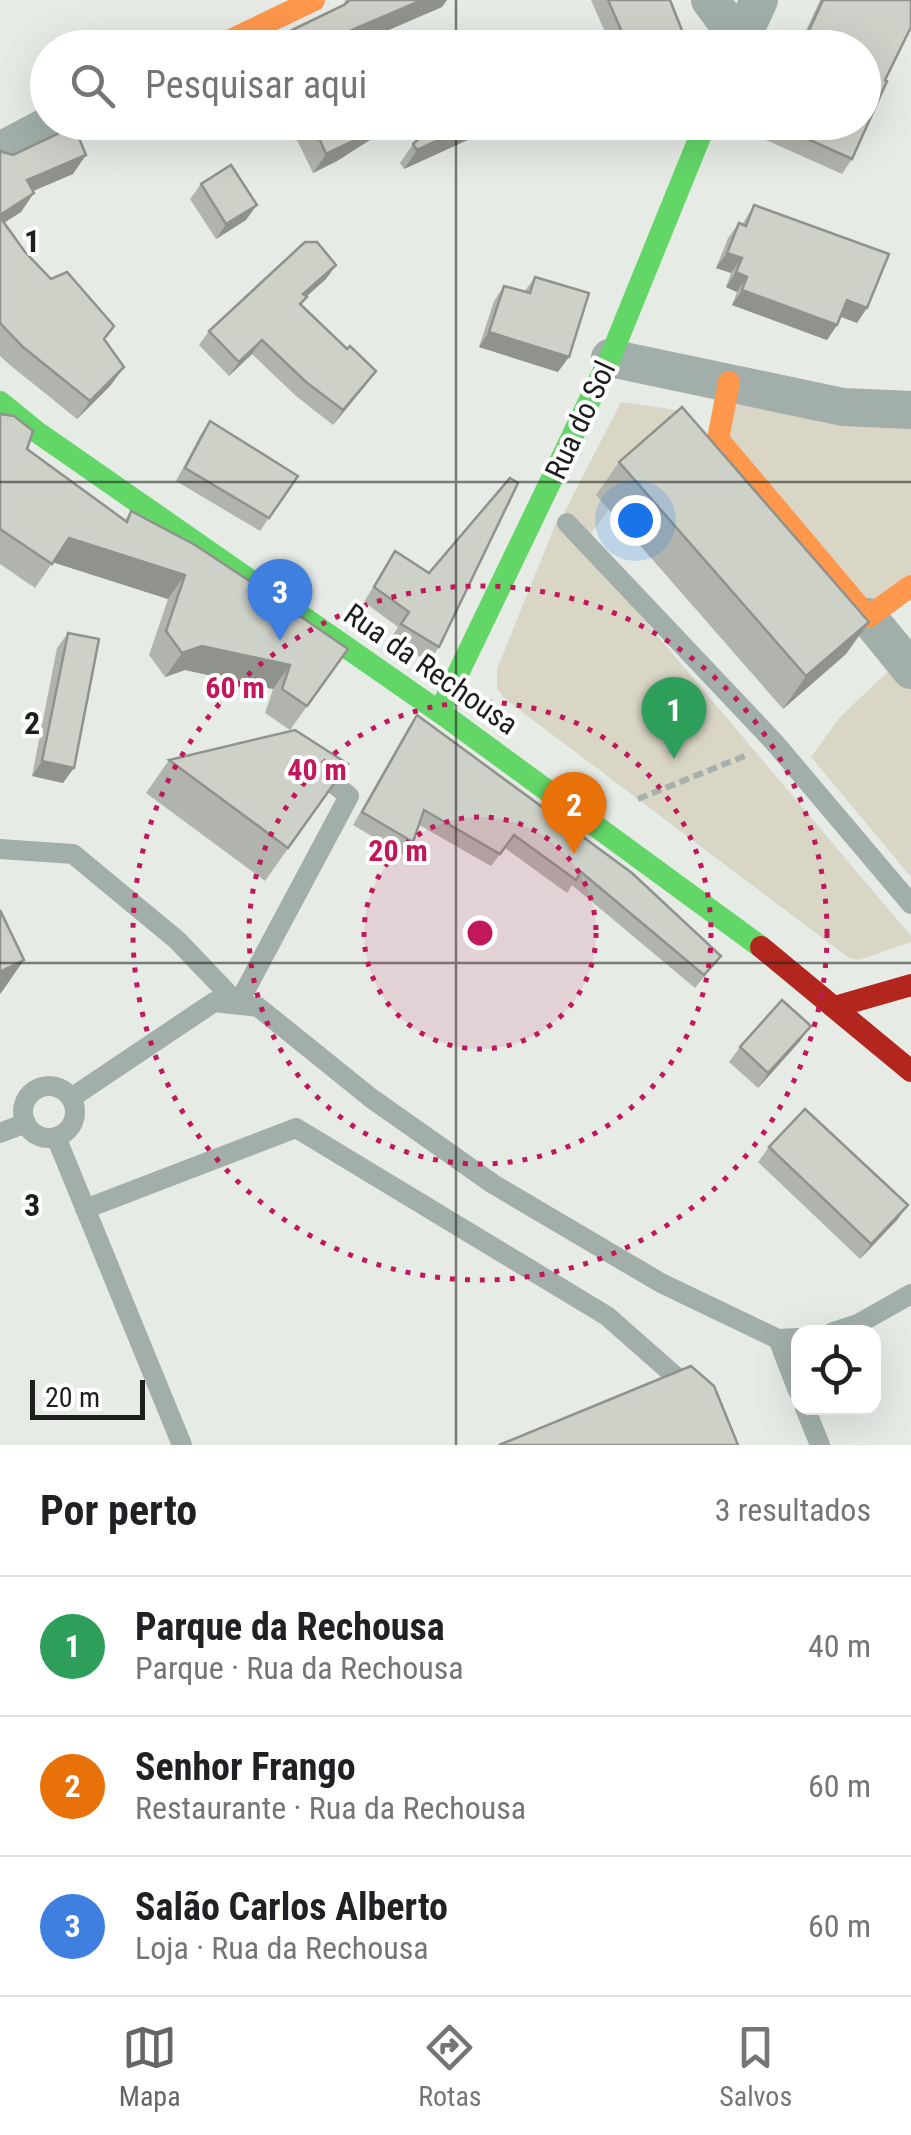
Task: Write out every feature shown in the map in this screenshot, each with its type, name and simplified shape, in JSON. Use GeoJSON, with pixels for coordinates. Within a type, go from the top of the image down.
{"type":"FeatureCollection","features":[{"type":"Feature","properties":{"kind":"street"},"geometry":{"type":"LineString","coordinates":[[252,30],[314,0]]}},
{"type":"Feature","properties":{"kind":"street"},"geometry":{"type":"LineString","coordinates":[[710,0],[730,30]]}},
{"type":"Feature","properties":{"kind":"street"},"geometry":{"type":"LineString","coordinates":[[745,30],[758,0]]}},
{"type":"Feature","properties":{"kind":"street"},"geometry":{"type":"LineString","coordinates":[[0,152],[30,136]]}},
{"type":"Feature","properties":{"kind":"street","name":"Rua do Sol"},"geometry":{"type":"LineString","coordinates":[[440,711],[610,358],[699,140]]}},
{"type":"Feature","properties":{"kind":"street"},"geometry":{"type":"LineString","coordinates":[[610,358],[843,406],[911,410]]}},
{"type":"Feature","properties":{"kind":"street"},"geometry":{"type":"LineString","coordinates":[[728,382],[718,439],[911,670]]}},
{"type":"Feature","properties":{"kind":"street","name":"Rua da Rechousa"},"geometry":{"type":"LineString","coordinates":[[0,402],[37,432],[440,711],[838,1006],[911,1071]]}},
{"type":"Feature","properties":{"kind":"street"},"geometry":{"type":"LineString","coordinates":[[868,617],[911,586]]}},
{"type":"Feature","properties":{"kind":"street"},"geometry":{"type":"LineString","coordinates":[[838,1006],[911,985]]}},
{"type":"Feature","properties":{"kind":"lane"},"geometry":{"type":"LineString","coordinates":[[567,524],[774,742],[911,904]]}},
{"type":"Feature","properties":{"kind":"lane"},"geometry":{"type":"LineString","coordinates":[[238,1004],[349,796],[302,760]]}},
{"type":"Feature","properties":{"kind":"lane"},"geometry":{"type":"LineString","coordinates":[[0,849],[73,854],[177,940],[238,1004]]}},
{"type":"Feature","properties":{"kind":"lane"},"geometry":{"type":"LineString","coordinates":[[71,1098],[214,1002],[258,1007],[372,1098],[493,1184],[660,1282],[788,1338]]}},
{"type":"Feature","properties":{"kind":"lane"},"geometry":{"type":"LineString","coordinates":[[54,1087],[71,1098],[74,1120],[64,1134],[38,1136],[26,1123],[24,1107],[38,1088],[54,1087]]}},
{"type":"Feature","properties":{"kind":"lane"},"geometry":{"type":"LineString","coordinates":[[0,1134],[26,1123]]}},
{"type":"Feature","properties":{"kind":"lane"},"geometry":{"type":"LineString","coordinates":[[85,1209],[296,1128],[606,1316],[710,1408]]}},
{"type":"Feature","properties":{"kind":"lane"},"geometry":{"type":"LineString","coordinates":[[56,1137],[182,1445]]}},
{"type":"Feature","properties":{"kind":"lane"},"geometry":{"type":"LineString","coordinates":[[855,1325],[911,1294]]}},
{"type":"Feature","properties":{"kind":"lane"},"geometry":{"type":"LineString","coordinates":[[808,1415],[820,1445]]}},
{"type":"Feature","properties":{"kind":"path"},"geometry":{"type":"LineString","coordinates":[[637,800],[728,765],[774,742]]}},
{"type":"Feature","properties":{"kind":"shaded area"},"geometry":{"type":"Polygon","coordinates":[[[733,392],[911,417],[911,576],[870,605],[724,435],[733,392]]]}},
{"type":"Feature","properties":{"kind":"shaded area"},"geometry":{"type":"Polygon","coordinates":[[[621,402],[684,411],[586,540],[564,513],[621,402]]]}},
{"type":"Feature","properties":{"kind":"shaded area"},"geometry":{"type":"Polygon","coordinates":[[[558,518],[911,936],[911,942],[859,960],[849,958],[505,699],[497,689],[497,669],[558,518]]]}},
{"type":"Feature","properties":{"kind":"shaded area"},"geometry":{"type":"Polygon","coordinates":[[[894,666],[911,687],[911,877],[811,757],[840,717],[894,666]]]}},
{"type":"Feature","properties":{"kind":"building"},"geometry":{"type":"Polygon","coordinates":[[[350,0],[422,0],[352,30],[292,30],[350,0]]]}},
{"type":"Feature","properties":{"kind":"building"},"geometry":{"type":"Polygon","coordinates":[[[608,0],[670,0],[682,30],[621,30],[608,0]]]}},
{"type":"Feature","properties":{"kind":"building"},"geometry":{"type":"Polygon","coordinates":[[[823,0],[911,0],[911,27],[881,94],[881,30],[809,30],[823,0]]]}},
{"type":"Feature","properties":{"kind":"building"},"geometry":{"type":"Polygon","coordinates":[[[45,140],[80,140],[86,155],[27,180],[34,193],[0,215],[0,150],[13,155],[45,140]]]}},
{"type":"Feature","properties":{"kind":"building"},"geometry":{"type":"Polygon","coordinates":[[[320,140],[354,140],[351,142],[326,154],[320,140]]]}},
{"type":"Feature","properties":{"kind":"building"},"geometry":{"type":"Polygon","coordinates":[[[417,140],[438,140],[417,150],[413,144],[417,140]]]}},
{"type":"Feature","properties":{"kind":"building"},"geometry":{"type":"Polygon","coordinates":[[[810,140],[861,140],[852,159],[810,140]]]}},
{"type":"Feature","properties":{"kind":"building"},"geometry":{"type":"Polygon","coordinates":[[[231,165],[257,205],[226,224],[201,184],[231,165]]]}},
{"type":"Feature","properties":{"kind":"building"},"geometry":{"type":"Polygon","coordinates":[[[754,205],[889,254],[867,308],[847,300],[837,325],[742,290],[747,277],[736,272],[742,258],[727,253],[739,223],[746,226],[754,205]]]}},
{"type":"Feature","properties":{"kind":"building"},"geometry":{"type":"Polygon","coordinates":[[[0,217],[51,279],[67,272],[114,326],[104,339],[124,367],[90,401],[23,347],[0,323],[0,217]]]}},
{"type":"Feature","properties":{"kind":"building"},"geometry":{"type":"Polygon","coordinates":[[[305,242],[317,242],[336,265],[303,294],[307,297],[300,304],[376,371],[343,410],[306,382],[262,340],[239,362],[209,331],[305,242]]]}},
{"type":"Feature","properties":{"kind":"building"},"geometry":{"type":"Polygon","coordinates":[[[535,277],[589,293],[569,357],[489,332],[504,286],[530,293],[535,277]]]}},
{"type":"Feature","properties":{"kind":"building"},"geometry":{"type":"Polygon","coordinates":[[[682,407],[869,622],[806,676],[619,462],[682,407]]]}},
{"type":"Feature","properties":{"kind":"building"},"geometry":{"type":"Polygon","coordinates":[[[0,414],[14,416],[33,431],[27,449],[127,522],[131,511],[195,545],[260,588],[276,604],[278,601],[348,649],[307,706],[282,689],[290,665],[202,646],[182,653],[166,631],[185,575],[69,538],[52,564],[0,529],[0,414]]]}},
{"type":"Feature","properties":{"kind":"building"},"geometry":{"type":"Polygon","coordinates":[[[210,421],[298,476],[269,518],[185,468],[210,421]]]}},
{"type":"Feature","properties":{"kind":"building"},"geometry":{"type":"Polygon","coordinates":[[[510,478],[518,483],[439,647],[401,624],[409,612],[374,587],[395,551],[429,573],[510,478]]]}},
{"type":"Feature","properties":{"kind":"building"},"geometry":{"type":"Polygon","coordinates":[[[68,633],[99,639],[74,768],[42,761],[68,633]]]}},
{"type":"Feature","properties":{"kind":"building"},"geometry":{"type":"Polygon","coordinates":[[[417,715],[632,873],[721,956],[704,975],[581,872],[576,880],[514,835],[500,854],[424,810],[413,842],[362,812],[417,715]]]}},
{"type":"Feature","properties":{"kind":"building"},"geometry":{"type":"Polygon","coordinates":[[[295,730],[348,764],[288,848],[169,760],[295,730]]]}},
{"type":"Feature","properties":{"kind":"building"},"geometry":{"type":"Polygon","coordinates":[[[0,910],[24,960],[0,972],[0,910]]]}},
{"type":"Feature","properties":{"kind":"building"},"geometry":{"type":"Polygon","coordinates":[[[782,1000],[811,1026],[768,1073],[740,1047],[782,1000]]]}},
{"type":"Feature","properties":{"kind":"building"},"geometry":{"type":"Polygon","coordinates":[[[805,1109],[908,1205],[871,1244],[769,1147],[805,1109]]]}},
{"type":"Feature","properties":{"kind":"building"},"geometry":{"type":"Polygon","coordinates":[[[691,1366],[714,1386],[738,1445],[499,1445],[691,1366]]]}},
{"type":"Feature","properties":{"kind":"traffic: fast"},"geometry":{"type":"LineString","coordinates":[[440,711],[610,358],[699,140]]}},
{"type":"Feature","properties":{"kind":"traffic: fast"},"geometry":{"type":"LineString","coordinates":[[0,402],[37,432],[448,718],[761,947]]}},
{"type":"Feature","properties":{"kind":"traffic: slow"},"geometry":{"type":"LineString","coordinates":[[252,30],[314,0]]}},
{"type":"Feature","properties":{"kind":"traffic: slow"},"geometry":{"type":"LineString","coordinates":[[729,382],[718,439],[868,617],[911,586]]}},
{"type":"Feature","properties":{"kind":"traffic: jam"},"geometry":{"type":"LineString","coordinates":[[761,947],[911,1071]]}},
{"type":"Feature","properties":{"kind":"traffic: jam"},"geometry":{"type":"LineString","coordinates":[[838,1006],[911,985]]}},
{"type":"Feature","properties":{"kind":"place","name":"Salão Carlos Alberto"},"geometry":{"type":"Point","coordinates":[280,641]}},
{"type":"Feature","properties":{"kind":"place","name":"Parque da Rechousa"},"geometry":{"type":"Point","coordinates":[674,759]}},
{"type":"Feature","properties":{"kind":"place","name":"Senhor Frango"},"geometry":{"type":"Point","coordinates":[574,854]}}]}
